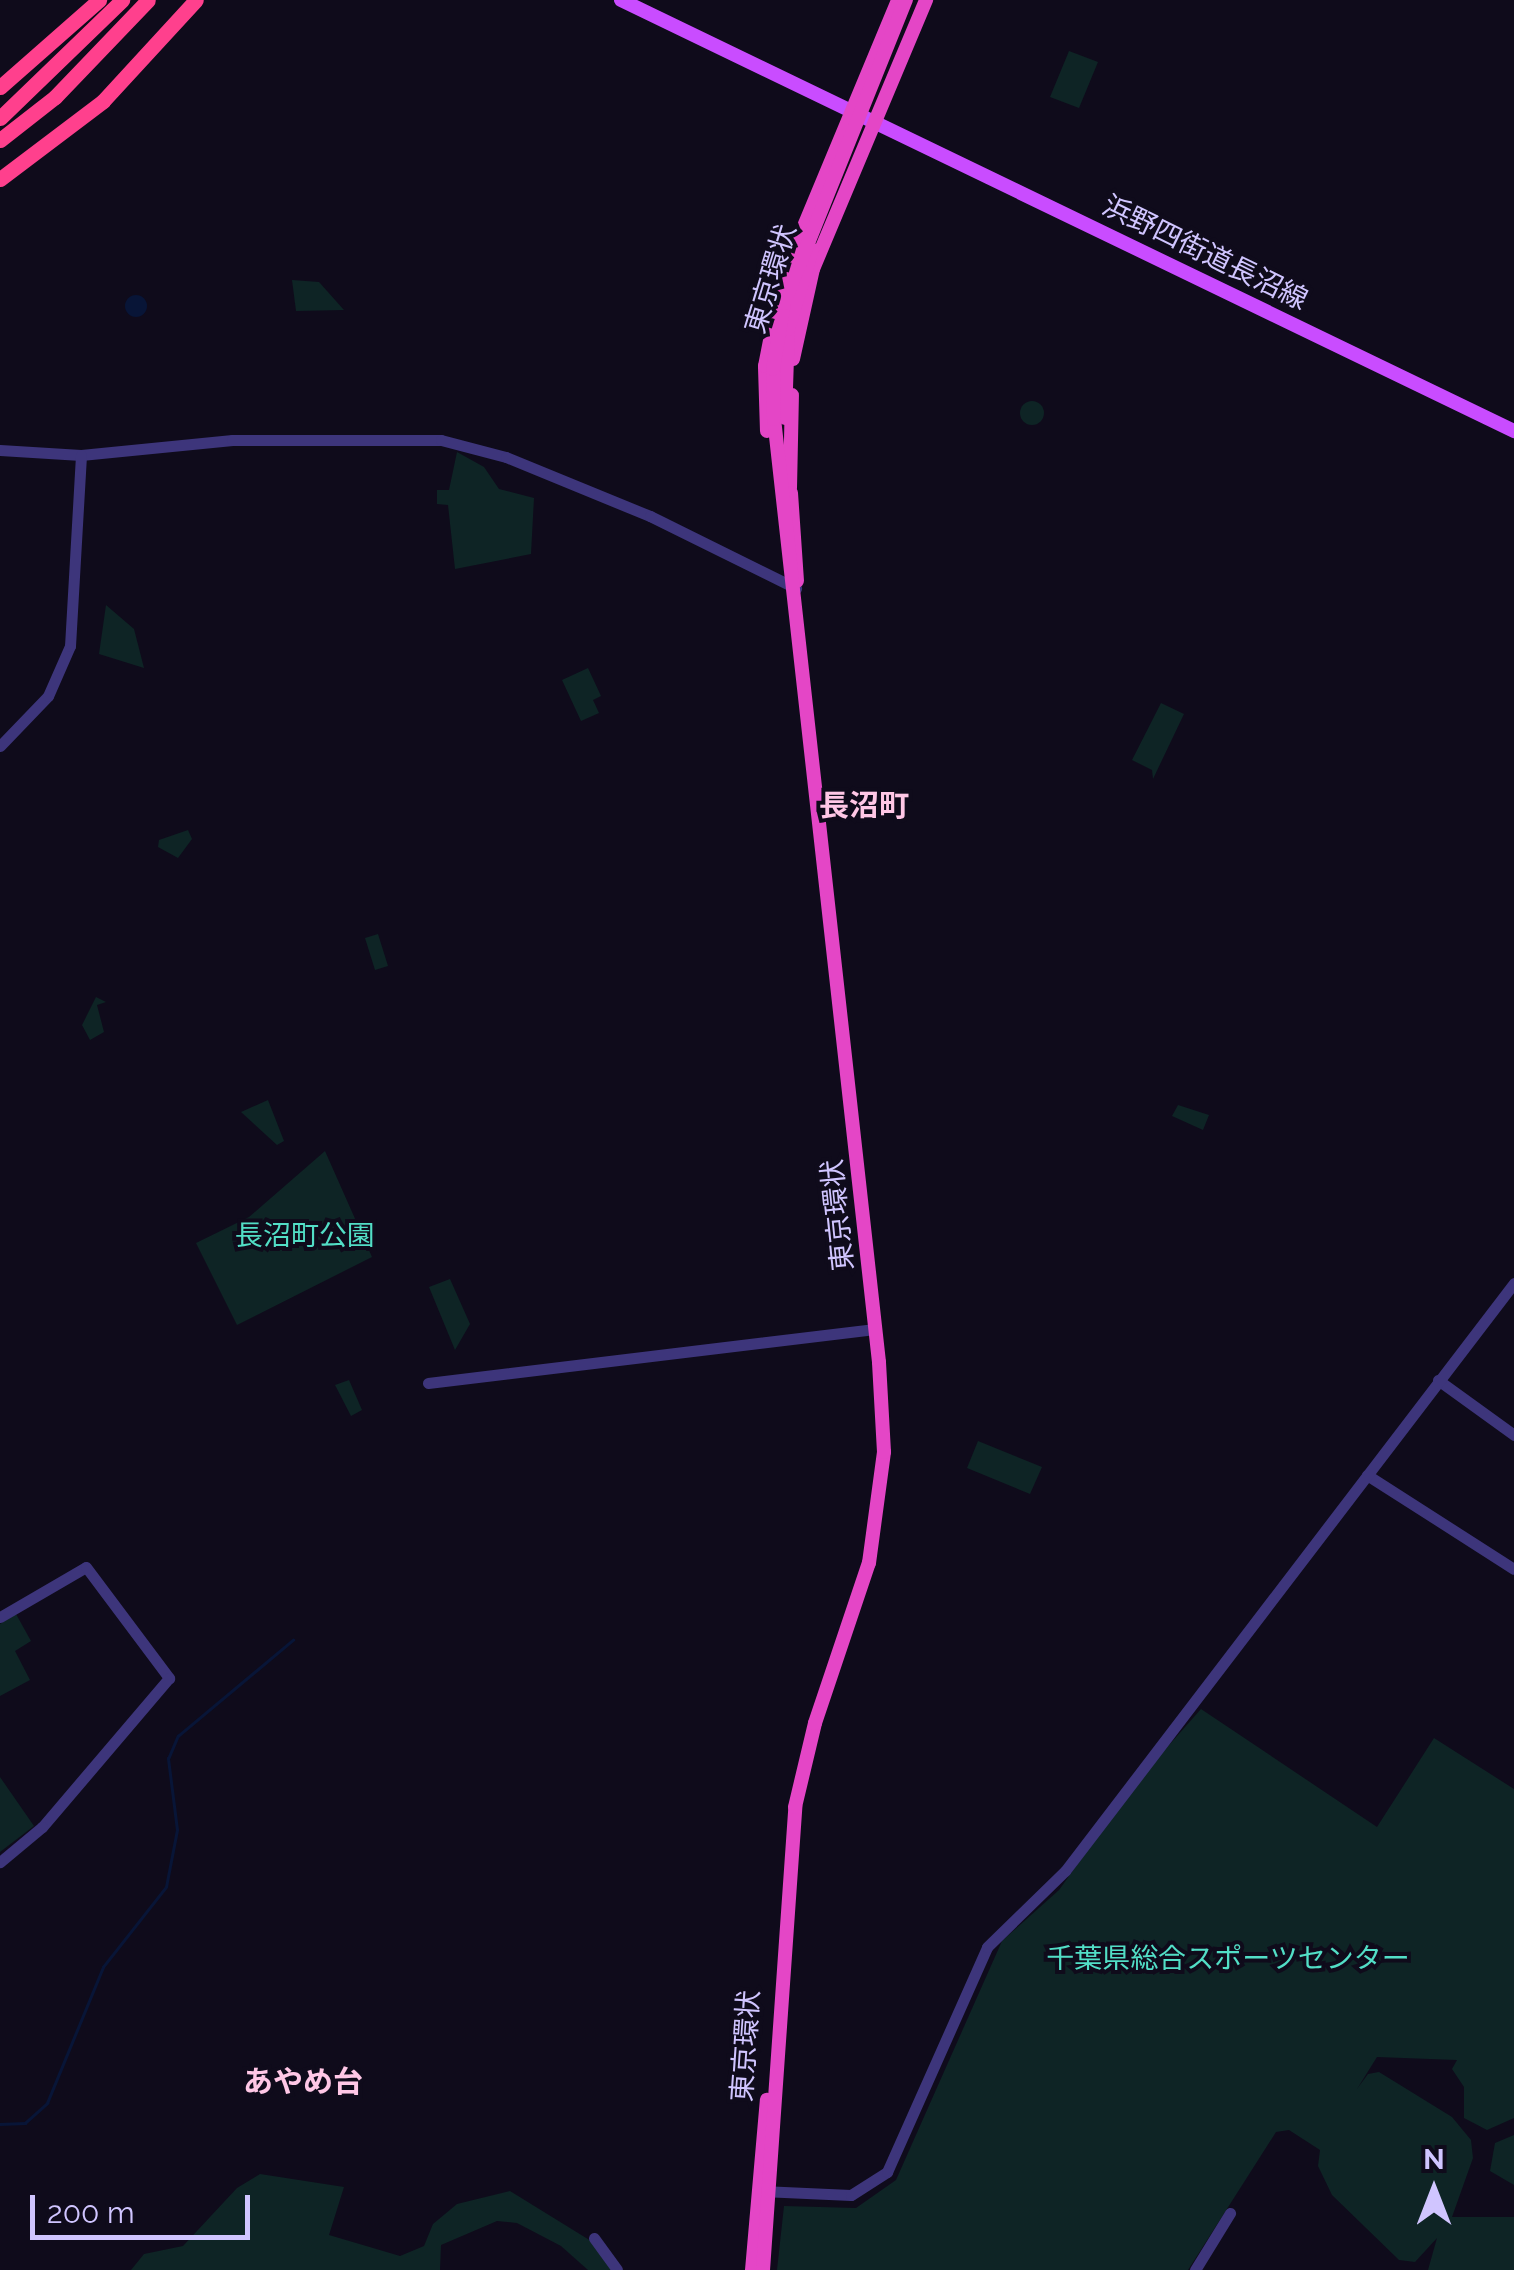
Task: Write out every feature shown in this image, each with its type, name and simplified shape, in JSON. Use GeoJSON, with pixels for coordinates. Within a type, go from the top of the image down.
{"type":"FeatureCollection","features":[{"type":"Feature","properties":{"kind":"highway"},"geometry":{"type":"LineString","coordinates":[[0,87],[99,0]]}},
{"type":"Feature","properties":{"kind":"highway"},"geometry":{"type":"LineString","coordinates":[[0,118],[122,0]]}},
{"type":"Feature","properties":{"kind":"highway"},"geometry":{"type":"LineString","coordinates":[[0,140],[55,97],[148,0]]}},
{"type":"Feature","properties":{"kind":"highway"},"geometry":{"type":"LineString","coordinates":[[0,178],[103,102],[196,0]]}},
{"type":"Feature","properties":{"kind":"highway"},"geometry":{"type":"LineString","coordinates":[[786,489],[765,409],[771,322],[898,0]]}},
{"type":"Feature","properties":{"kind":"highway","name":"東京環状"},"geometry":{"type":"LineString","coordinates":[[763,2270],[793,1826],[813,1728],[855,1614],[877,1520],[884,1438],[773,369],[784,303],[906,0]]}},
{"type":"Feature","properties":{"kind":"highway","name":"東京環状"},"geometry":{"type":"LineString","coordinates":[[779,418],[796,294],[916,0]]}},
{"type":"Feature","properties":{"kind":"highway"},"geometry":{"type":"LineString","coordinates":[[786,489],[796,333],[813,269],[926,0]]}},
{"type":"Feature","properties":{"kind":"highway","name":"東京環状"},"geometry":{"type":"LineString","coordinates":[[752,2270],[766,2192]]}},
{"type":"Feature","properties":{"kind":"main road","name":"浜野四街道長沼線"},"geometry":{"type":"LineString","coordinates":[[621,0],[1514,431]]}},
{"type":"Feature","properties":{"kind":"street"},"geometry":{"type":"LineString","coordinates":[[0,450],[81,454],[232,440],[441,440],[506,458],[650,516],[796,588]]}},
{"type":"Feature","properties":{"kind":"street"},"geometry":{"type":"LineString","coordinates":[[0,746],[48,696],[70,646],[81,454]]}},
{"type":"Feature","properties":{"kind":"street"},"geometry":{"type":"LineString","coordinates":[[766,2192],[851,2195],[887,2172],[987,1947],[1064,1871],[1514,1284]]}},
{"type":"Feature","properties":{"kind":"street"},"geometry":{"type":"LineString","coordinates":[[428,1383],[875,1329]]}},
{"type":"Feature","properties":{"kind":"street"},"geometry":{"type":"LineString","coordinates":[[1438,1380],[1514,1435]]}},
{"type":"Feature","properties":{"kind":"street"},"geometry":{"type":"LineString","coordinates":[[1366,1474],[1514,1569]]}},
{"type":"Feature","properties":{"kind":"street"},"geometry":{"type":"LineString","coordinates":[[0,1616],[86,1568],[170,1678],[42,1827],[0,1862]]}},
{"type":"Feature","properties":{"kind":"street"},"geometry":{"type":"LineString","coordinates":[[1194,2270],[1230,2214]]}},
{"type":"Feature","properties":{"kind":"street"},"geometry":{"type":"LineString","coordinates":[[594,2238],[616,2270]]}},
{"type":"Feature","properties":{"kind":"green space"},"geometry":{"type":"Polygon","coordinates":[[[1069,51],[1098,62],[1079,108],[1050,97],[1069,51]]]}},
{"type":"Feature","properties":{"kind":"green space"},"geometry":{"type":"Polygon","coordinates":[[[292,280],[319,282],[344,310],[296,311],[292,280]]]}},
{"type":"Feature","properties":{"kind":"green space"},"geometry":{"type":"Polygon","coordinates":[[[1032,401],[1044,413],[1032,425],[1020,413],[1032,401]]]}},
{"type":"Feature","properties":{"kind":"green space"},"geometry":{"type":"Polygon","coordinates":[[[457,452],[484,467],[499,489],[534,498],[531,554],[455,569],[448,505],[437,504],[437,490],[449,490],[457,452]]]}},
{"type":"Feature","properties":{"kind":"green space"},"geometry":{"type":"Polygon","coordinates":[[[106,605],[134,629],[144,668],[99,654],[106,605]]]}},
{"type":"Feature","properties":{"kind":"green space"},"geometry":{"type":"Polygon","coordinates":[[[588,668],[601,696],[593,700],[599,713],[581,721],[562,680],[588,668]]]}},
{"type":"Feature","properties":{"kind":"green space"},"geometry":{"type":"Polygon","coordinates":[[[1161,703],[1184,714],[1153,779],[1152,770],[1132,760],[1161,703]]]}},
{"type":"Feature","properties":{"kind":"green space"},"geometry":{"type":"Polygon","coordinates":[[[188,830],[192,839],[178,858],[158,847],[159,840],[188,830]]]}},
{"type":"Feature","properties":{"kind":"green space"},"geometry":{"type":"Polygon","coordinates":[[[378,934],[388,966],[375,970],[365,938],[378,934]]]}},
{"type":"Feature","properties":{"kind":"green space"},"geometry":{"type":"Polygon","coordinates":[[[96,997],[106,1002],[97,1005],[104,1032],[90,1040],[82,1025],[96,997]]]}},
{"type":"Feature","properties":{"kind":"green space"},"geometry":{"type":"Polygon","coordinates":[[[268,1100],[284,1141],[277,1145],[241,1112],[268,1100]]]}},
{"type":"Feature","properties":{"kind":"green space"},"geometry":{"type":"Polygon","coordinates":[[[1178,1105],[1209,1115],[1203,1130],[1172,1116],[1178,1105]]]}},
{"type":"Feature","properties":{"kind":"green space","name":"長沼町公園"},"geometry":{"type":"Polygon","coordinates":[[[325,1151],[372,1257],[237,1325],[196,1243],[249,1217],[325,1151]]]}},
{"type":"Feature","properties":{"kind":"green space"},"geometry":{"type":"Polygon","coordinates":[[[450,1279],[470,1324],[455,1350],[429,1287],[450,1279]]]}},
{"type":"Feature","properties":{"kind":"green space"},"geometry":{"type":"Polygon","coordinates":[[[349,1380],[362,1410],[351,1416],[335,1385],[349,1380]]]}},
{"type":"Feature","properties":{"kind":"green space"},"geometry":{"type":"Polygon","coordinates":[[[978,1441],[1042,1467],[1030,1494],[967,1468],[978,1441]]]}},
{"type":"Feature","properties":{"kind":"green space"},"geometry":{"type":"Polygon","coordinates":[[[16,1614],[31,1641],[15,1651],[30,1680],[0,1696],[0,1624],[16,1614]]]}},
{"type":"Feature","properties":{"kind":"green space","name":"千葉県総合スポーツセンター"},"geometry":{"type":"Polygon","coordinates":[[[1201,1709],[1377,1827],[1434,1738],[1514,1789],[1514,2118],[1487,2130],[1464,2118],[1464,2087],[1452,2069],[1457,2060],[1377,2057],[1357,2089],[1368,2074],[1379,2072],[1452,2117],[1471,2140],[1473,2158],[1452,2217],[1514,2217],[1514,2270],[1428,2270],[1437,2238],[1415,2262],[1399,2260],[1332,2195],[1318,2166],[1320,2150],[1289,2130],[1276,2132],[1188,2270],[777,2270],[784,2206],[856,2208],[896,2180],[1002,1941],[1059,1890],[1139,1779],[1201,1709]]]}},
{"type":"Feature","properties":{"kind":"green space"},"geometry":{"type":"Polygon","coordinates":[[[0,1777],[34,1826],[0,1852],[0,1777]]]}},
{"type":"Feature","properties":{"kind":"green space"},"geometry":{"type":"Polygon","coordinates":[[[1514,2135],[1514,2185],[1490,2171],[1495,2143],[1514,2135]]]}},
{"type":"Feature","properties":{"kind":"green space"},"geometry":{"type":"Polygon","coordinates":[[[260,2174],[344,2187],[329,2235],[400,2256],[424,2246],[433,2224],[457,2204],[510,2191],[591,2241],[612,2270],[588,2270],[561,2246],[517,2223],[497,2221],[441,2245],[440,2270],[131,2270],[144,2254],[183,2246],[237,2188],[260,2174]]]}},
{"type":"Feature","properties":{"kind":"water"},"geometry":{"type":"Polygon","coordinates":[[[136,295],[144,298],[144,314],[136,317],[128,314],[125,306],[128,298],[136,295]]]}},
{"type":"Feature","properties":{"kind":"waterway"},"geometry":{"type":"LineString","coordinates":[[0,2124],[25,2123],[47,2103],[103,1967],[166,1887],[177,1830],[168,1759],[178,1736],[293,1640]]}},
{"type":"Feature","properties":{"kind":"district","name":"長沼町"},"geometry":{"type":"Point","coordinates":[864,806]}},
{"type":"Feature","properties":{"kind":"district","name":"あやめ台"},"geometry":{"type":"Point","coordinates":[303,2082]}}]}
